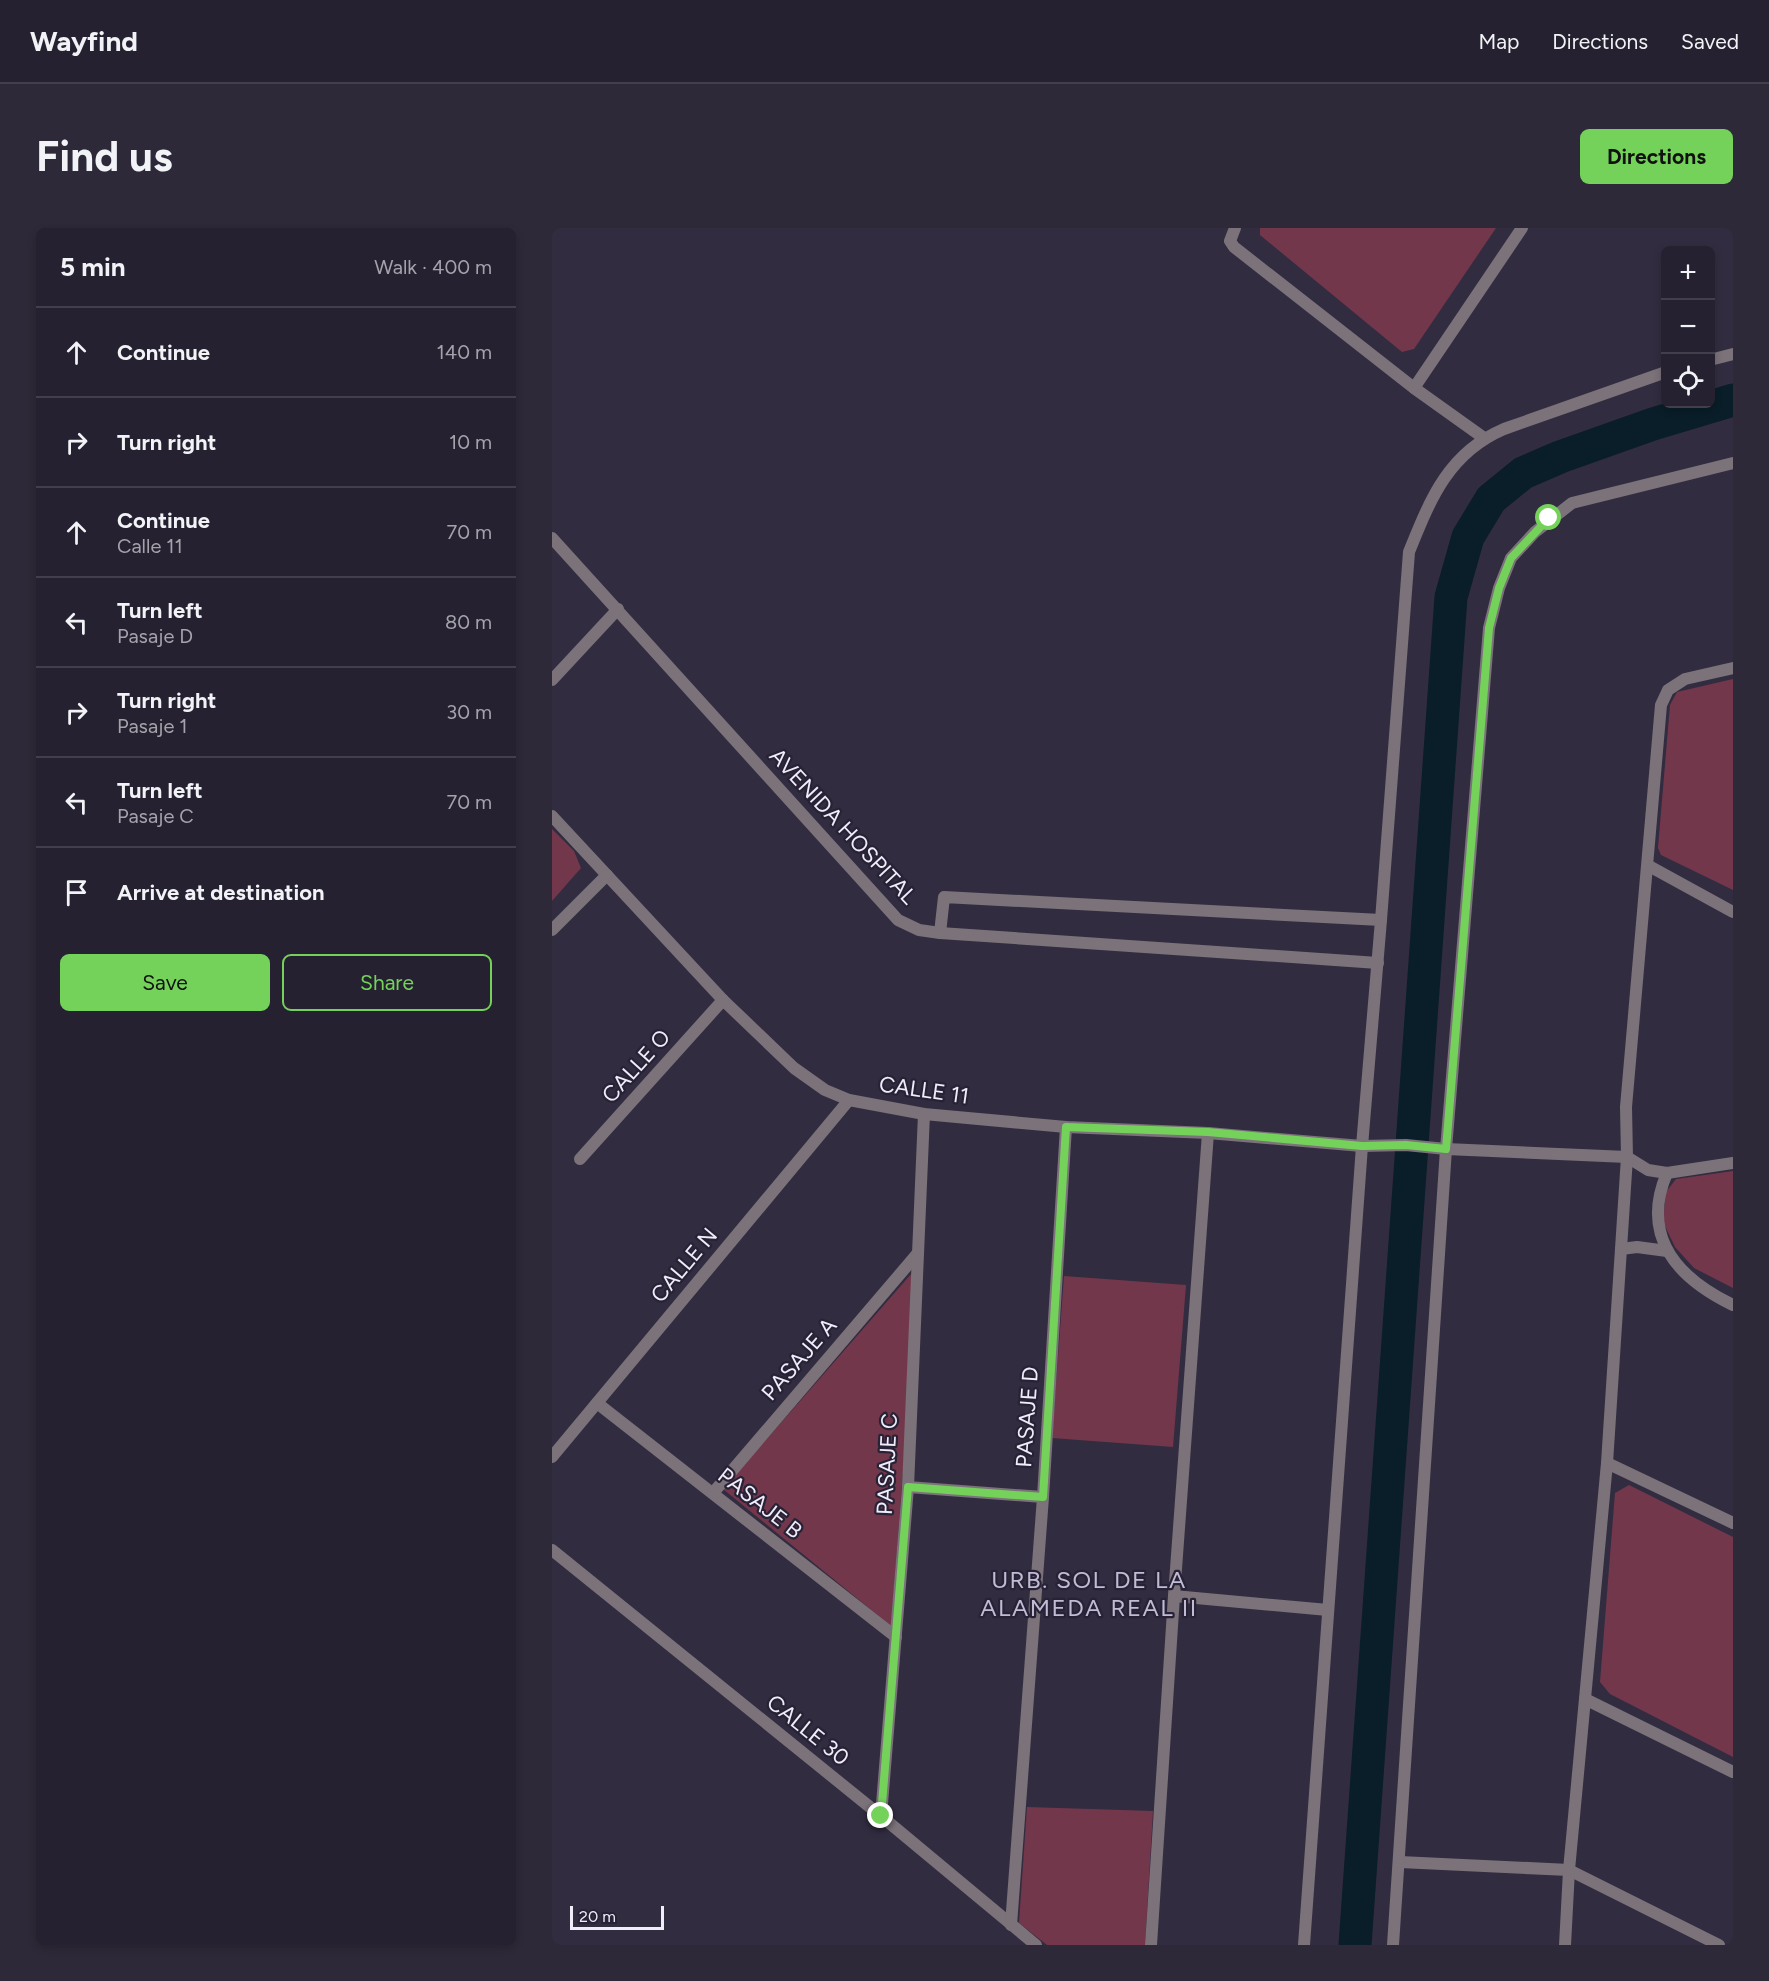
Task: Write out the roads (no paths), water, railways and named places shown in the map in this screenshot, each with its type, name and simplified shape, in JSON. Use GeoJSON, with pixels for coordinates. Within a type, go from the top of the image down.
{"type":"FeatureCollection","features":[{"type":"Feature","properties":{"kind":"street"},"geometry":{"type":"LineString","coordinates":[[1235,228],[1230,241],[1234,247],[1414,388],[1484,438]]}},
{"type":"Feature","properties":{"kind":"street"},"geometry":{"type":"LineString","coordinates":[[1414,388],[1522,228]]}},
{"type":"Feature","properties":{"kind":"street"},"geometry":{"type":"LineString","coordinates":[[1715,359],[1733,354]]}},
{"type":"Feature","properties":{"kind":"street"},"geometry":{"type":"LineString","coordinates":[[1304,1945],[1362,1146],[1409,552],[1430,501],[1468,449],[1484,438],[1661,373]]}},
{"type":"Feature","properties":{"kind":"street"},"geometry":{"type":"LineString","coordinates":[[1394,1945],[1446,1149],[1489,628],[1499,588],[1511,558],[1534,532],[1572,502],[1733,463]]}},
{"type":"Feature","properties":{"kind":"street","name":"AVENIDA HOSPITAL"},"geometry":{"type":"LineString","coordinates":[[552,538],[898,920],[919,930],[940,933],[1378,963]]}},
{"type":"Feature","properties":{"kind":"street"},"geometry":{"type":"LineString","coordinates":[[552,680],[618,609]]}},
{"type":"Feature","properties":{"kind":"street"},"geometry":{"type":"LineString","coordinates":[[1564,1945],[1569,1870],[1608,1463],[1627,1157],[1626,1107],[1649,866],[1661,705],[1668,690],[1685,679],[1733,668]]}},
{"type":"Feature","properties":{"kind":"street","name":"CALLE 11"},"geometry":{"type":"LineString","coordinates":[[552,816],[723,1000],[794,1068],[825,1090],[849,1100],[924,1114],[1066,1127],[1208,1132],[1362,1146],[1406,1145],[1446,1149],[1627,1157]]}},
{"type":"Feature","properties":{"kind":"street"},"geometry":{"type":"LineString","coordinates":[[1649,866],[1733,912]]}},
{"type":"Feature","properties":{"kind":"street"},"geometry":{"type":"LineString","coordinates":[[552,930],[607,875]]}},
{"type":"Feature","properties":{"kind":"street","name":"AVENIDA HOSPITAL"},"geometry":{"type":"LineString","coordinates":[[940,933],[944,897],[1381,920]]}},
{"type":"Feature","properties":{"kind":"street","name":"CALLE O"},"geometry":{"type":"LineString","coordinates":[[580,1159],[723,1000]]}},
{"type":"Feature","properties":{"kind":"street","name":"CALLE N"},"geometry":{"type":"LineString","coordinates":[[552,1457],[849,1100]]}},
{"type":"Feature","properties":{"kind":"street","name":"PASAJE C"},"geometry":{"type":"LineString","coordinates":[[881,1816],[908,1487],[924,1114]]}},
{"type":"Feature","properties":{"kind":"street","name":"PASAJE D"},"geometry":{"type":"LineString","coordinates":[[1011,1925],[1043,1497],[1066,1127]]}},
{"type":"Feature","properties":{"kind":"street"},"geometry":{"type":"LineString","coordinates":[[1151,1945],[1208,1132]]}},
{"type":"Feature","properties":{"kind":"street"},"geometry":{"type":"LineString","coordinates":[[1627,1157],[1648,1170],[1667,1173],[1733,1163]]}},
{"type":"Feature","properties":{"kind":"street"},"geometry":{"type":"LineString","coordinates":[[1667,1173],[1660,1189],[1657,1217],[1660,1235],[1677,1265],[1694,1282],[1712,1295],[1733,1305]]}},
{"type":"Feature","properties":{"kind":"street"},"geometry":{"type":"LineString","coordinates":[[1621,1249],[1637,1247],[1668,1251]]}},
{"type":"Feature","properties":{"kind":"street","name":"PASAJE A"},"geometry":{"type":"LineString","coordinates":[[713,1493],[918,1253]]}},
{"type":"Feature","properties":{"kind":"street","name":"PASAJE B"},"geometry":{"type":"LineString","coordinates":[[597,1403],[896,1637]]}},
{"type":"Feature","properties":{"kind":"street"},"geometry":{"type":"LineString","coordinates":[[1608,1463],[1733,1523]]}},
{"type":"Feature","properties":{"kind":"street"},"geometry":{"type":"LineString","coordinates":[[908,1487],[1043,1497]]}},
{"type":"Feature","properties":{"kind":"street","name":"CALLE 30"},"geometry":{"type":"LineString","coordinates":[[552,1550],[881,1816],[1036,1945]]}},
{"type":"Feature","properties":{"kind":"street"},"geometry":{"type":"LineString","coordinates":[[1174,1596],[1328,1610]]}},
{"type":"Feature","properties":{"kind":"street"},"geometry":{"type":"LineString","coordinates":[[1585,1700],[1733,1772]]}},
{"type":"Feature","properties":{"kind":"street"},"geometry":{"type":"LineString","coordinates":[[1400,1862],[1569,1870],[1719,1945]]}},
{"type":"Feature","properties":{"kind":"waterway"},"geometry":{"type":"LineString","coordinates":[[1355,1945],[1451,597],[1468,537],[1491,499],[1523,473],[1560,457],[1653,424],[1733,400]]}},
{"type":"Feature","properties":{"kind":"district","name":"URB. SOL DE LA ALAMEDA REAL II"},"geometry":{"type":"Point","coordinates":[1089,1593]}}]}
